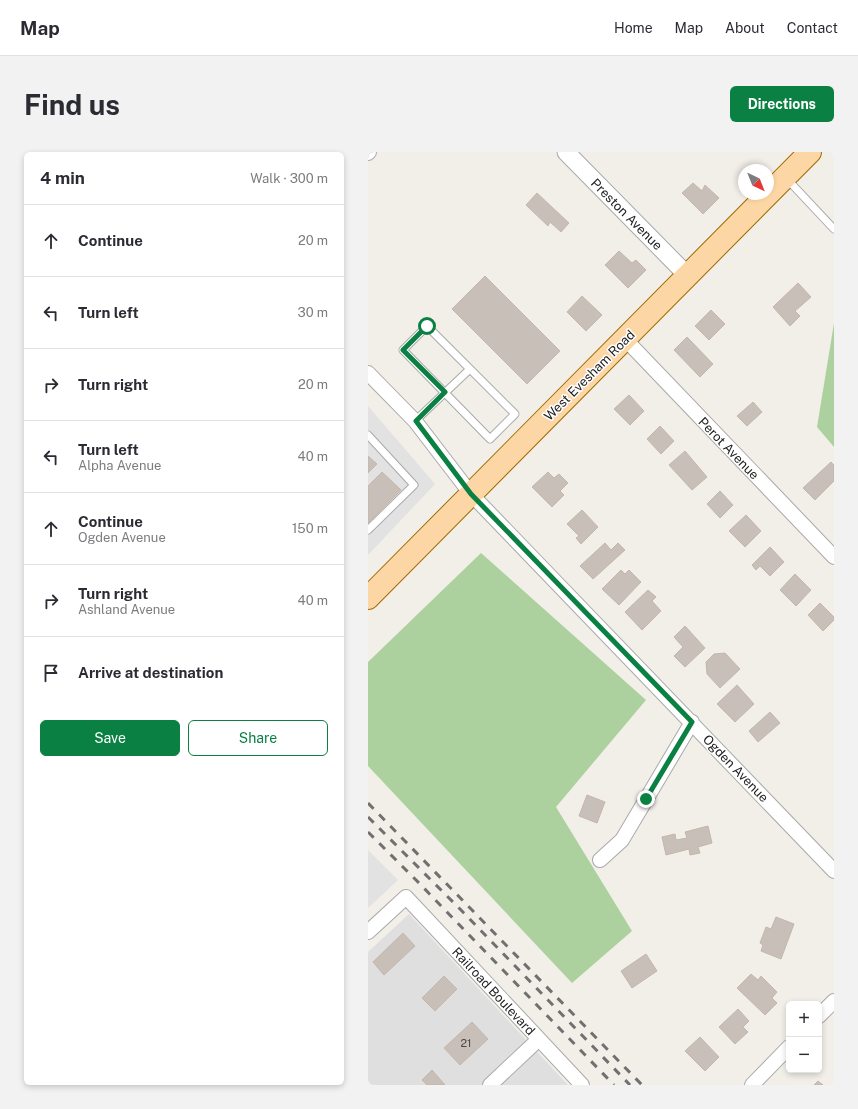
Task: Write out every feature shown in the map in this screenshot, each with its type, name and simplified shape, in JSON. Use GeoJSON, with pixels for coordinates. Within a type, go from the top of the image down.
{"type":"FeatureCollection","features":[{"type":"Feature","properties":{"kind":"main road","name":"West Evesham Road"},"geometry":{"type":"LineString","coordinates":[[368,598],[810,152]]}},
{"type":"Feature","properties":{"kind":"street","name":"Preston Avenue"},"geometry":{"type":"LineString","coordinates":[[566,152],[688,276]]}},
{"type":"Feature","properties":{"kind":"street","name":"Perot Avenue"},"geometry":{"type":"LineString","coordinates":[[625,339],[834,557]]}},
{"type":"Feature","properties":{"kind":"street","name":"Ogden Avenue"},"geometry":{"type":"LineString","coordinates":[[368,373],[416,421],[471,494],[834,871]]}},
{"type":"Feature","properties":{"kind":"street"},"geometry":{"type":"LineString","coordinates":[[600,860],[622,840],[692,722]]}},
{"type":"Feature","properties":{"kind":"street","name":"Railroad Boulevard"},"geometry":{"type":"LineString","coordinates":[[368,932],[406,897],[582,1085]]}},
{"type":"Feature","properties":{"kind":"street"},"geometry":{"type":"LineString","coordinates":[[822,1013],[834,1001]]}},
{"type":"Feature","properties":{"kind":"street"},"geometry":{"type":"LineString","coordinates":[[490,1085],[539,1039]]}},
{"type":"Feature","properties":{"kind":"street"},"geometry":{"type":"LineString","coordinates":[[752,1085],[786,1050]]}},
{"type":"Feature","properties":{"kind":"lane"},"geometry":{"type":"LineString","coordinates":[[785,178],[834,229]]}},
{"type":"Feature","properties":{"kind":"lane"},"geometry":{"type":"LineString","coordinates":[[427,326],[515,414],[490,439],[445,392],[403,350],[427,326]]}},
{"type":"Feature","properties":{"kind":"lane"},"geometry":{"type":"LineString","coordinates":[[416,421],[470,369]]}},
{"type":"Feature","properties":{"kind":"lane"},"geometry":{"type":"LineString","coordinates":[[368,435],[414,485],[368,530]]}},
{"type":"Feature","properties":{"kind":"shaded area"},"geometry":{"type":"Polygon","coordinates":[[[368,406],[435,484],[368,555],[368,406]]]}},
{"type":"Feature","properties":{"kind":"shaded area"},"geometry":{"type":"Polygon","coordinates":[[[368,850],[398,880],[368,908],[368,850]]]}},
{"type":"Feature","properties":{"kind":"shaded area"},"geometry":{"type":"Polygon","coordinates":[[[409,914],[568,1085],[368,1085],[368,952],[409,914]]]}},
{"type":"Feature","properties":{"kind":"green space"},"geometry":{"type":"Polygon","coordinates":[[[834,323],[834,447],[817,427],[834,323]]]}},
{"type":"Feature","properties":{"kind":"green space"},"geometry":{"type":"Polygon","coordinates":[[[481,553],[646,700],[556,807],[632,931],[572,983],[368,766],[368,662],[481,553]]]}},
{"type":"Feature","properties":{"kind":"building"},"geometry":{"type":"Polygon","coordinates":[[[693,183],[702,191],[705,185],[719,198],[703,214],[682,193],[693,183]]]}},
{"type":"Feature","properties":{"kind":"building"},"geometry":{"type":"Polygon","coordinates":[[[537,193],[569,223],[561,232],[550,222],[548,226],[526,205],[537,193]]]}},
{"type":"Feature","properties":{"kind":"building"},"geometry":{"type":"Polygon","coordinates":[[[619,251],[632,263],[636,260],[646,270],[628,288],[605,265],[619,251]]]}},
{"type":"Feature","properties":{"kind":"building"},"geometry":{"type":"Polygon","coordinates":[[[485,276],[560,351],[527,384],[452,309],[485,276]]]}},
{"type":"Feature","properties":{"kind":"building"},"geometry":{"type":"Polygon","coordinates":[[[798,283],[811,297],[795,311],[800,316],[790,326],[773,307],[798,283]]]}},
{"type":"Feature","properties":{"kind":"building"},"geometry":{"type":"Polygon","coordinates":[[[582,296],[602,315],[586,331],[567,312],[582,296]]]}},
{"type":"Feature","properties":{"kind":"building"},"geometry":{"type":"Polygon","coordinates":[[[711,310],[725,324],[709,340],[695,326],[711,310]]]}},
{"type":"Feature","properties":{"kind":"building"},"geometry":{"type":"Polygon","coordinates":[[[687,337],[713,364],[700,377],[674,350],[687,337]]]}},
{"type":"Feature","properties":{"kind":"building"},"geometry":{"type":"Polygon","coordinates":[[[629,395],[644,411],[630,425],[614,409],[629,395]]]}},
{"type":"Feature","properties":{"kind":"building"},"geometry":{"type":"Polygon","coordinates":[[[753,402],[762,412],[747,426],[737,416],[753,402]]]}},
{"type":"Feature","properties":{"kind":"building"},"geometry":{"type":"Polygon","coordinates":[[[660,426],[674,441],[661,454],[647,439],[660,426]]]}},
{"type":"Feature","properties":{"kind":"building"},"geometry":{"type":"Polygon","coordinates":[[[685,451],[707,477],[692,490],[669,465],[685,451]]]}},
{"type":"Feature","properties":{"kind":"building"},"geometry":{"type":"Polygon","coordinates":[[[368,456],[377,464],[368,473],[368,456]]]}},
{"type":"Feature","properties":{"kind":"building"},"geometry":{"type":"Polygon","coordinates":[[[831,462],[834,465],[834,481],[815,500],[803,488],[831,462]]]}},
{"type":"Feature","properties":{"kind":"building"},"geometry":{"type":"Polygon","coordinates":[[[382,472],[401,490],[368,523],[368,486],[382,472]]]}},
{"type":"Feature","properties":{"kind":"building"},"geometry":{"type":"Polygon","coordinates":[[[548,472],[554,478],[559,474],[568,483],[560,491],[564,495],[552,507],[532,487],[548,472]]]}},
{"type":"Feature","properties":{"kind":"building"},"geometry":{"type":"Polygon","coordinates":[[[720,491],[733,505],[720,518],[707,504],[720,491]]]}},
{"type":"Feature","properties":{"kind":"building"},"geometry":{"type":"Polygon","coordinates":[[[582,510],[598,527],[581,544],[576,538],[579,536],[567,524],[582,510]]]}},
{"type":"Feature","properties":{"kind":"building"},"geometry":{"type":"Polygon","coordinates":[[[746,515],[761,531],[745,547],[729,531],[746,515]]]}},
{"type":"Feature","properties":{"kind":"building"},"geometry":{"type":"Polygon","coordinates":[[[605,543],[611,550],[618,543],[625,550],[593,579],[580,566],[605,543]]]}},
{"type":"Feature","properties":{"kind":"building"},"geometry":{"type":"Polygon","coordinates":[[[770,547],[784,562],[770,576],[760,566],[756,570],[752,565],[770,547]]]}},
{"type":"Feature","properties":{"kind":"building"},"geometry":{"type":"Polygon","coordinates":[[[621,570],[625,574],[629,570],[641,582],[619,605],[602,589],[621,570]]]}},
{"type":"Feature","properties":{"kind":"building"},"geometry":{"type":"Polygon","coordinates":[[[795,574],[811,590],[796,606],[780,590],[795,574]]]}},
{"type":"Feature","properties":{"kind":"building"},"geometry":{"type":"Polygon","coordinates":[[[648,590],[656,597],[652,601],[661,611],[642,630],[625,612],[648,590]]]}},
{"type":"Feature","properties":{"kind":"building"},"geometry":{"type":"Polygon","coordinates":[[[820,603],[834,617],[834,620],[823,631],[808,615],[820,603]]]}},
{"type":"Feature","properties":{"kind":"building"},"geometry":{"type":"Polygon","coordinates":[[[685,626],[705,648],[685,667],[674,656],[683,647],[674,637],[685,626]]]}},
{"type":"Feature","properties":{"kind":"building"},"geometry":{"type":"Polygon","coordinates":[[[725,653],[740,669],[720,688],[707,674],[706,662],[714,654],[725,653]]]}},
{"type":"Feature","properties":{"kind":"building"},"geometry":{"type":"Polygon","coordinates":[[[737,685],[754,704],[735,722],[717,704],[737,685]]]}},
{"type":"Feature","properties":{"kind":"building"},"geometry":{"type":"Polygon","coordinates":[[[770,712],[780,723],[758,742],[749,731],[770,712]]]}},
{"type":"Feature","properties":{"kind":"building"},"geometry":{"type":"Polygon","coordinates":[[[587,795],[605,802],[597,823],[579,816],[587,795]]]}},
{"type":"Feature","properties":{"kind":"building"},"geometry":{"type":"Polygon","coordinates":[[[708,826],[712,843],[698,847],[700,853],[690,855],[689,849],[666,855],[662,837],[675,834],[676,840],[687,838],[685,832],[708,826]]]}},
{"type":"Feature","properties":{"kind":"building"},"geometry":{"type":"Polygon","coordinates":[[[776,917],[794,924],[781,959],[761,951],[763,945],[760,943],[766,927],[771,929],[776,917]]]}},
{"type":"Feature","properties":{"kind":"building"},"geometry":{"type":"Polygon","coordinates":[[[403,933],[415,946],[384,975],[373,962],[403,933]]]}},
{"type":"Feature","properties":{"kind":"building"},"geometry":{"type":"Polygon","coordinates":[[[646,954],[657,971],[632,988],[621,971],[646,954]]]}},
{"type":"Feature","properties":{"kind":"building"},"geometry":{"type":"Polygon","coordinates":[[[751,974],[758,980],[761,976],[777,992],[772,998],[777,1003],[765,1015],[737,988],[751,974]]]}},
{"type":"Feature","properties":{"kind":"building"},"geometry":{"type":"Polygon","coordinates":[[[444,976],[457,989],[435,1011],[422,998],[444,976]]]}},
{"type":"Feature","properties":{"kind":"building"},"geometry":{"type":"Polygon","coordinates":[[[738,1009],[749,1021],[743,1027],[748,1032],[735,1044],[719,1027],[738,1009]]]}},
{"type":"Feature","properties":{"kind":"building"},"geometry":{"type":"Polygon","coordinates":[[[472,1022],[488,1039],[460,1065],[444,1048],[472,1022]]]}},
{"type":"Feature","properties":{"kind":"building"},"geometry":{"type":"Polygon","coordinates":[[[700,1037],[719,1057],[705,1071],[685,1051],[700,1037]]]}},
{"type":"Feature","properties":{"kind":"building"},"geometry":{"type":"Polygon","coordinates":[[[432,1070],[445,1085],[427,1085],[422,1080],[432,1070]]]}},
{"type":"Feature","properties":{"kind":"building"},"geometry":{"type":"Polygon","coordinates":[[[818,1081],[823,1085],[814,1085],[818,1081]]]}},
{"type":"Feature","properties":{"kind":"railway"},"geometry":{"type":"LineString","coordinates":[[368,803],[642,1085]]}},
{"type":"Feature","properties":{"kind":"railway"},"geometry":{"type":"LineString","coordinates":[[368,817],[461,910],[630,1085]]}},
{"type":"Feature","properties":{"kind":"railway"},"geometry":{"type":"LineString","coordinates":[[368,832],[614,1085]]}},
{"type":"Feature","properties":{"kind":"route"},"geometry":{"type":"LineString","coordinates":[[427,326],[403,350],[445,392],[416,421],[471,494],[692,722],[646,799]]}}]}
